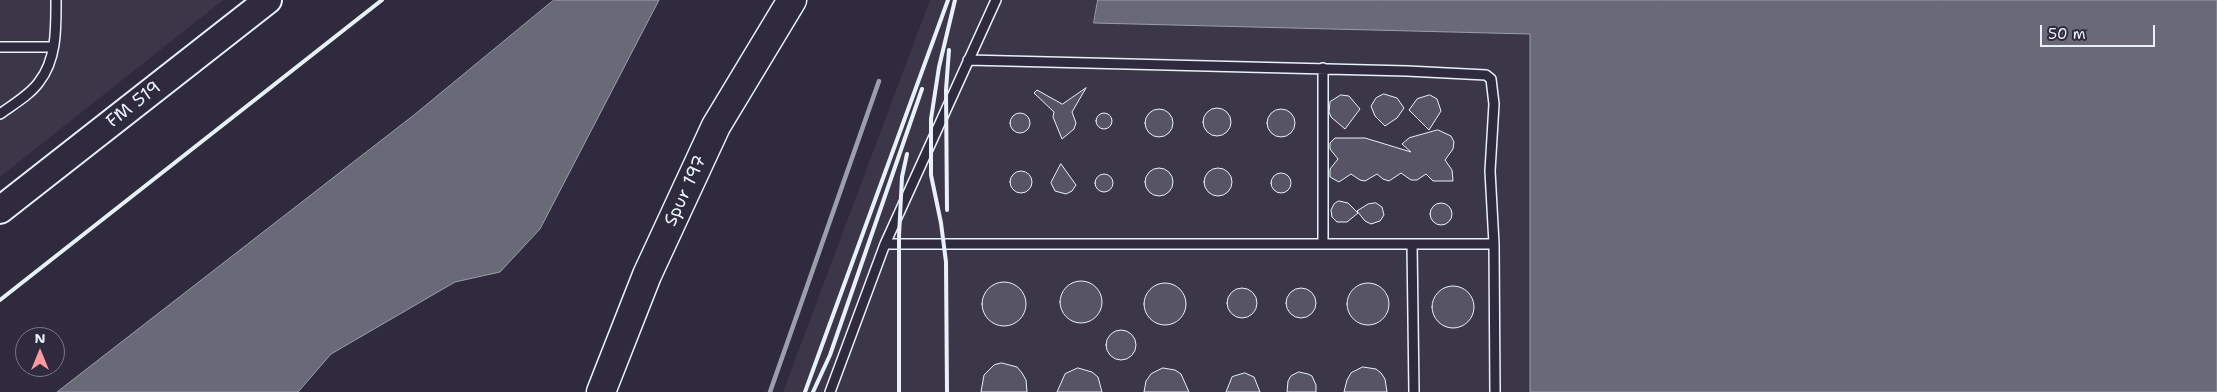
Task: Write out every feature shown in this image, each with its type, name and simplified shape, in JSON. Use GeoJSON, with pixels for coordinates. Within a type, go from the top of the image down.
{"type":"FeatureCollection","features":[{"type":"Feature","properties":{"kind":"main road","name":"FM 519"},"geometry":{"type":"LineString","coordinates":[[0,210],[268,0]]}},
{"type":"Feature","properties":{"kind":"main road","name":"Spur 197"},"geometry":{"type":"LineString","coordinates":[[601,392],[647,275],[716,126],[792,0]]}},
{"type":"Feature","properties":{"kind":"lane"},"geometry":{"type":"LineString","coordinates":[[0,114],[38,84],[47,70],[56,37],[56,0]]}},
{"type":"Feature","properties":{"kind":"lane"},"geometry":{"type":"LineString","coordinates":[[830,392],[886,244],[996,0]]}},
{"type":"Feature","properties":{"kind":"lane"},"geometry":{"type":"LineString","coordinates":[[0,47],[53,47]]}},
{"type":"Feature","properties":{"kind":"lane"},"geometry":{"type":"LineString","coordinates":[[968,60],[1323,68],[1457,74],[1486,76],[1491,79],[1494,104],[1490,171],[1494,244],[1495,392]]}},
{"type":"Feature","properties":{"kind":"lane"},"geometry":{"type":"LineString","coordinates":[[1323,68],[1323,244]]}},
{"type":"Feature","properties":{"kind":"lane"},"geometry":{"type":"LineString","coordinates":[[886,244],[1494,244]]}},
{"type":"Feature","properties":{"kind":"lane"},"geometry":{"type":"LineString","coordinates":[[1412,244],[1414,392]]}},
{"type":"Feature","properties":{"kind":"shaded area"},"geometry":{"type":"Polygon","coordinates":[[[0,0],[223,0],[0,177],[0,0]]]}},
{"type":"Feature","properties":{"kind":"shaded area"},"geometry":{"type":"Polygon","coordinates":[[[930,0],[1098,0],[1094,23],[1530,34],[1530,392],[783,392],[930,0]]]}},
{"type":"Feature","properties":{"kind":"water"},"geometry":{"type":"Polygon","coordinates":[[[554,0],[659,0],[540,229],[500,272],[455,282],[331,354],[298,392],[57,392],[414,115],[554,0]]]}},
{"type":"Feature","properties":{"kind":"water"},"geometry":{"type":"Polygon","coordinates":[[[1098,0],[2217,0],[2217,392],[1530,392],[1530,34],[1094,23],[1098,0]]]}},
{"type":"Feature","properties":{"kind":"building"},"geometry":{"type":"Polygon","coordinates":[[[1086,88],[1072,112],[1076,123],[1074,129],[1062,139],[1053,117],[1054,112],[1034,93],[1037,90],[1062,104],[1086,88]]]}},
{"type":"Feature","properties":{"kind":"building"},"geometry":{"type":"Polygon","coordinates":[[[1384,94],[1397,98],[1404,108],[1397,118],[1385,126],[1375,116],[1371,106],[1376,98],[1384,94]]]}},
{"type":"Feature","properties":{"kind":"building"},"geometry":{"type":"Polygon","coordinates":[[[1341,95],[1349,96],[1360,109],[1345,129],[1331,117],[1329,112],[1330,102],[1341,95]]]}},
{"type":"Feature","properties":{"kind":"building"},"geometry":{"type":"Polygon","coordinates":[[[1430,95],[1437,99],[1441,111],[1429,130],[1409,110],[1417,99],[1430,95]]]}},
{"type":"Feature","properties":{"kind":"building"},"geometry":{"type":"Polygon","coordinates":[[[1217,108],[1227,112],[1231,122],[1227,132],[1217,136],[1207,132],[1203,122],[1207,112],[1217,108]]]}},
{"type":"Feature","properties":{"kind":"building"},"geometry":{"type":"Polygon","coordinates":[[[1159,109],[1169,113],[1173,123],[1169,133],[1159,137],[1149,133],[1145,123],[1149,113],[1159,109]]]}},
{"type":"Feature","properties":{"kind":"building"},"geometry":{"type":"Polygon","coordinates":[[[1281,109],[1291,113],[1295,123],[1291,133],[1281,137],[1271,133],[1267,123],[1271,113],[1281,109]]]}},
{"type":"Feature","properties":{"kind":"building"},"geometry":{"type":"Polygon","coordinates":[[[1020,113],[1027,116],[1030,123],[1027,130],[1020,133],[1013,130],[1010,123],[1013,116],[1020,113]]]}},
{"type":"Feature","properties":{"kind":"building"},"geometry":{"type":"Polygon","coordinates":[[[1104,113],[1110,115],[1112,121],[1110,127],[1104,129],[1098,127],[1096,121],[1098,115],[1104,113]]]}},
{"type":"Feature","properties":{"kind":"building"},"geometry":{"type":"Polygon","coordinates":[[[1438,130],[1451,136],[1454,142],[1453,149],[1445,160],[1452,170],[1453,181],[1433,181],[1426,174],[1417,180],[1411,180],[1401,173],[1389,181],[1377,174],[1365,181],[1351,174],[1339,182],[1330,177],[1330,169],[1338,159],[1330,149],[1330,143],[1335,138],[1365,138],[1411,152],[1402,144],[1409,138],[1438,130]]]}},
{"type":"Feature","properties":{"kind":"building"},"geometry":{"type":"Polygon","coordinates":[[[1061,164],[1076,185],[1072,191],[1066,194],[1055,191],[1051,183],[1061,164]]]}},
{"type":"Feature","properties":{"kind":"building"},"geometry":{"type":"Polygon","coordinates":[[[1159,168],[1169,172],[1173,182],[1169,192],[1159,196],[1149,192],[1145,182],[1149,172],[1159,168]]]}},
{"type":"Feature","properties":{"kind":"building"},"geometry":{"type":"Polygon","coordinates":[[[1218,168],[1228,172],[1232,182],[1228,192],[1218,196],[1208,192],[1204,182],[1208,172],[1218,168]]]}},
{"type":"Feature","properties":{"kind":"building"},"geometry":{"type":"Polygon","coordinates":[[[1021,171],[1029,174],[1032,182],[1029,190],[1021,193],[1013,190],[1010,182],[1013,174],[1021,171]]]}},
{"type":"Feature","properties":{"kind":"building"},"geometry":{"type":"Polygon","coordinates":[[[1281,173],[1288,176],[1291,183],[1288,190],[1281,193],[1274,190],[1271,183],[1274,176],[1281,173]]]}},
{"type":"Feature","properties":{"kind":"building"},"geometry":{"type":"Polygon","coordinates":[[[1104,174],[1110,177],[1113,183],[1110,189],[1104,192],[1098,189],[1095,183],[1098,177],[1104,174]]]}},
{"type":"Feature","properties":{"kind":"building"},"geometry":{"type":"Polygon","coordinates":[[[1339,201],[1348,203],[1358,213],[1347,222],[1337,222],[1332,217],[1331,210],[1334,204],[1339,201]]]}},
{"type":"Feature","properties":{"kind":"building"},"geometry":{"type":"Polygon","coordinates":[[[1376,203],[1382,207],[1384,215],[1380,221],[1371,224],[1365,221],[1357,211],[1368,204],[1376,203]]]}},
{"type":"Feature","properties":{"kind":"building"},"geometry":{"type":"Polygon","coordinates":[[[1441,203],[1449,206],[1452,214],[1449,222],[1441,225],[1433,222],[1430,214],[1433,206],[1441,203]]]}},
{"type":"Feature","properties":{"kind":"building"},"geometry":{"type":"Polygon","coordinates":[[[1085,281],[1093,284],[1099,290],[1102,302],[1099,314],[1093,320],[1077,323],[1069,320],[1063,314],[1060,298],[1063,290],[1069,284],[1085,281]]]}},
{"type":"Feature","properties":{"kind":"building"},"geometry":{"type":"Polygon","coordinates":[[[1008,282],[1020,288],[1025,295],[1025,313],[1020,320],[1013,325],[1000,326],[992,323],[985,316],[982,300],[985,292],[992,285],[1008,282]]]}},
{"type":"Feature","properties":{"kind":"building"},"geometry":{"type":"Polygon","coordinates":[[[1169,283],[1177,286],[1183,292],[1186,304],[1183,316],[1177,322],[1161,325],[1153,322],[1147,316],[1144,300],[1147,292],[1153,286],[1169,283]]]}},
{"type":"Feature","properties":{"kind":"building"},"geometry":{"type":"Polygon","coordinates":[[[1372,283],[1380,286],[1386,292],[1389,304],[1386,316],[1380,322],[1364,325],[1356,322],[1350,316],[1347,300],[1350,292],[1356,286],[1372,283]]]}},
{"type":"Feature","properties":{"kind":"building"},"geometry":{"type":"Polygon","coordinates":[[[1457,286],[1465,289],[1471,295],[1474,307],[1471,319],[1465,325],[1449,328],[1441,325],[1435,319],[1432,303],[1435,295],[1441,289],[1457,286]]]}},
{"type":"Feature","properties":{"kind":"building"},"geometry":{"type":"Polygon","coordinates":[[[1242,288],[1248,289],[1256,297],[1256,309],[1248,317],[1242,318],[1236,317],[1228,309],[1227,303],[1228,297],[1236,289],[1242,288]]]}},
{"type":"Feature","properties":{"kind":"building"},"geometry":{"type":"Polygon","coordinates":[[[1301,288],[1307,289],[1315,297],[1315,309],[1307,317],[1301,318],[1295,317],[1287,309],[1286,303],[1287,297],[1295,289],[1301,288]]]}},
{"type":"Feature","properties":{"kind":"building"},"geometry":{"type":"Polygon","coordinates":[[[1121,330],[1127,331],[1135,339],[1135,351],[1127,359],[1121,360],[1115,359],[1107,351],[1106,345],[1107,339],[1115,331],[1121,330]]]}},
{"type":"Feature","properties":{"kind":"building"},"geometry":{"type":"Polygon","coordinates":[[[1002,363],[1017,367],[1026,380],[1027,392],[981,392],[984,375],[994,365],[1002,363]]]}},
{"type":"Feature","properties":{"kind":"building"},"geometry":{"type":"Polygon","coordinates":[[[1363,367],[1376,369],[1381,373],[1385,379],[1387,392],[1344,392],[1351,373],[1363,367]]]}},
{"type":"Feature","properties":{"kind":"building"},"geometry":{"type":"Polygon","coordinates":[[[1078,368],[1092,372],[1098,377],[1102,392],[1057,392],[1065,374],[1078,368]]]}},
{"type":"Feature","properties":{"kind":"building"},"geometry":{"type":"Polygon","coordinates":[[[1163,368],[1175,370],[1181,374],[1189,392],[1144,392],[1146,381],[1151,374],[1163,368]]]}},
{"type":"Feature","properties":{"kind":"building"},"geometry":{"type":"Polygon","coordinates":[[[1299,372],[1312,376],[1316,385],[1316,392],[1287,392],[1288,381],[1291,376],[1299,372]]]}},
{"type":"Feature","properties":{"kind":"building"},"geometry":{"type":"Polygon","coordinates":[[[1245,373],[1254,377],[1260,392],[1226,392],[1232,377],[1245,373]]]}},
{"type":"Feature","properties":{"kind":"waterway"},"geometry":{"type":"LineString","coordinates":[[770,392],[879,81]]}},
{"type":"Feature","properties":{"kind":"railway"},"geometry":{"type":"LineString","coordinates":[[0,300],[382,0]]}},
{"type":"Feature","properties":{"kind":"railway"},"geometry":{"type":"LineString","coordinates":[[805,392],[948,0]]}},
{"type":"Feature","properties":{"kind":"railway"},"geometry":{"type":"LineString","coordinates":[[947,392],[946,262],[941,223],[931,175],[931,119],[939,67],[955,0]]}},
{"type":"Feature","properties":{"kind":"railway"},"geometry":{"type":"LineString","coordinates":[[947,210],[946,90],[949,50]]}},
{"type":"Feature","properties":{"kind":"railway"},"geometry":{"type":"LineString","coordinates":[[813,392],[830,355],[922,89]]}},
{"type":"Feature","properties":{"kind":"railway"},"geometry":{"type":"LineString","coordinates":[[899,392],[899,236],[902,177],[907,154]]}}]}
